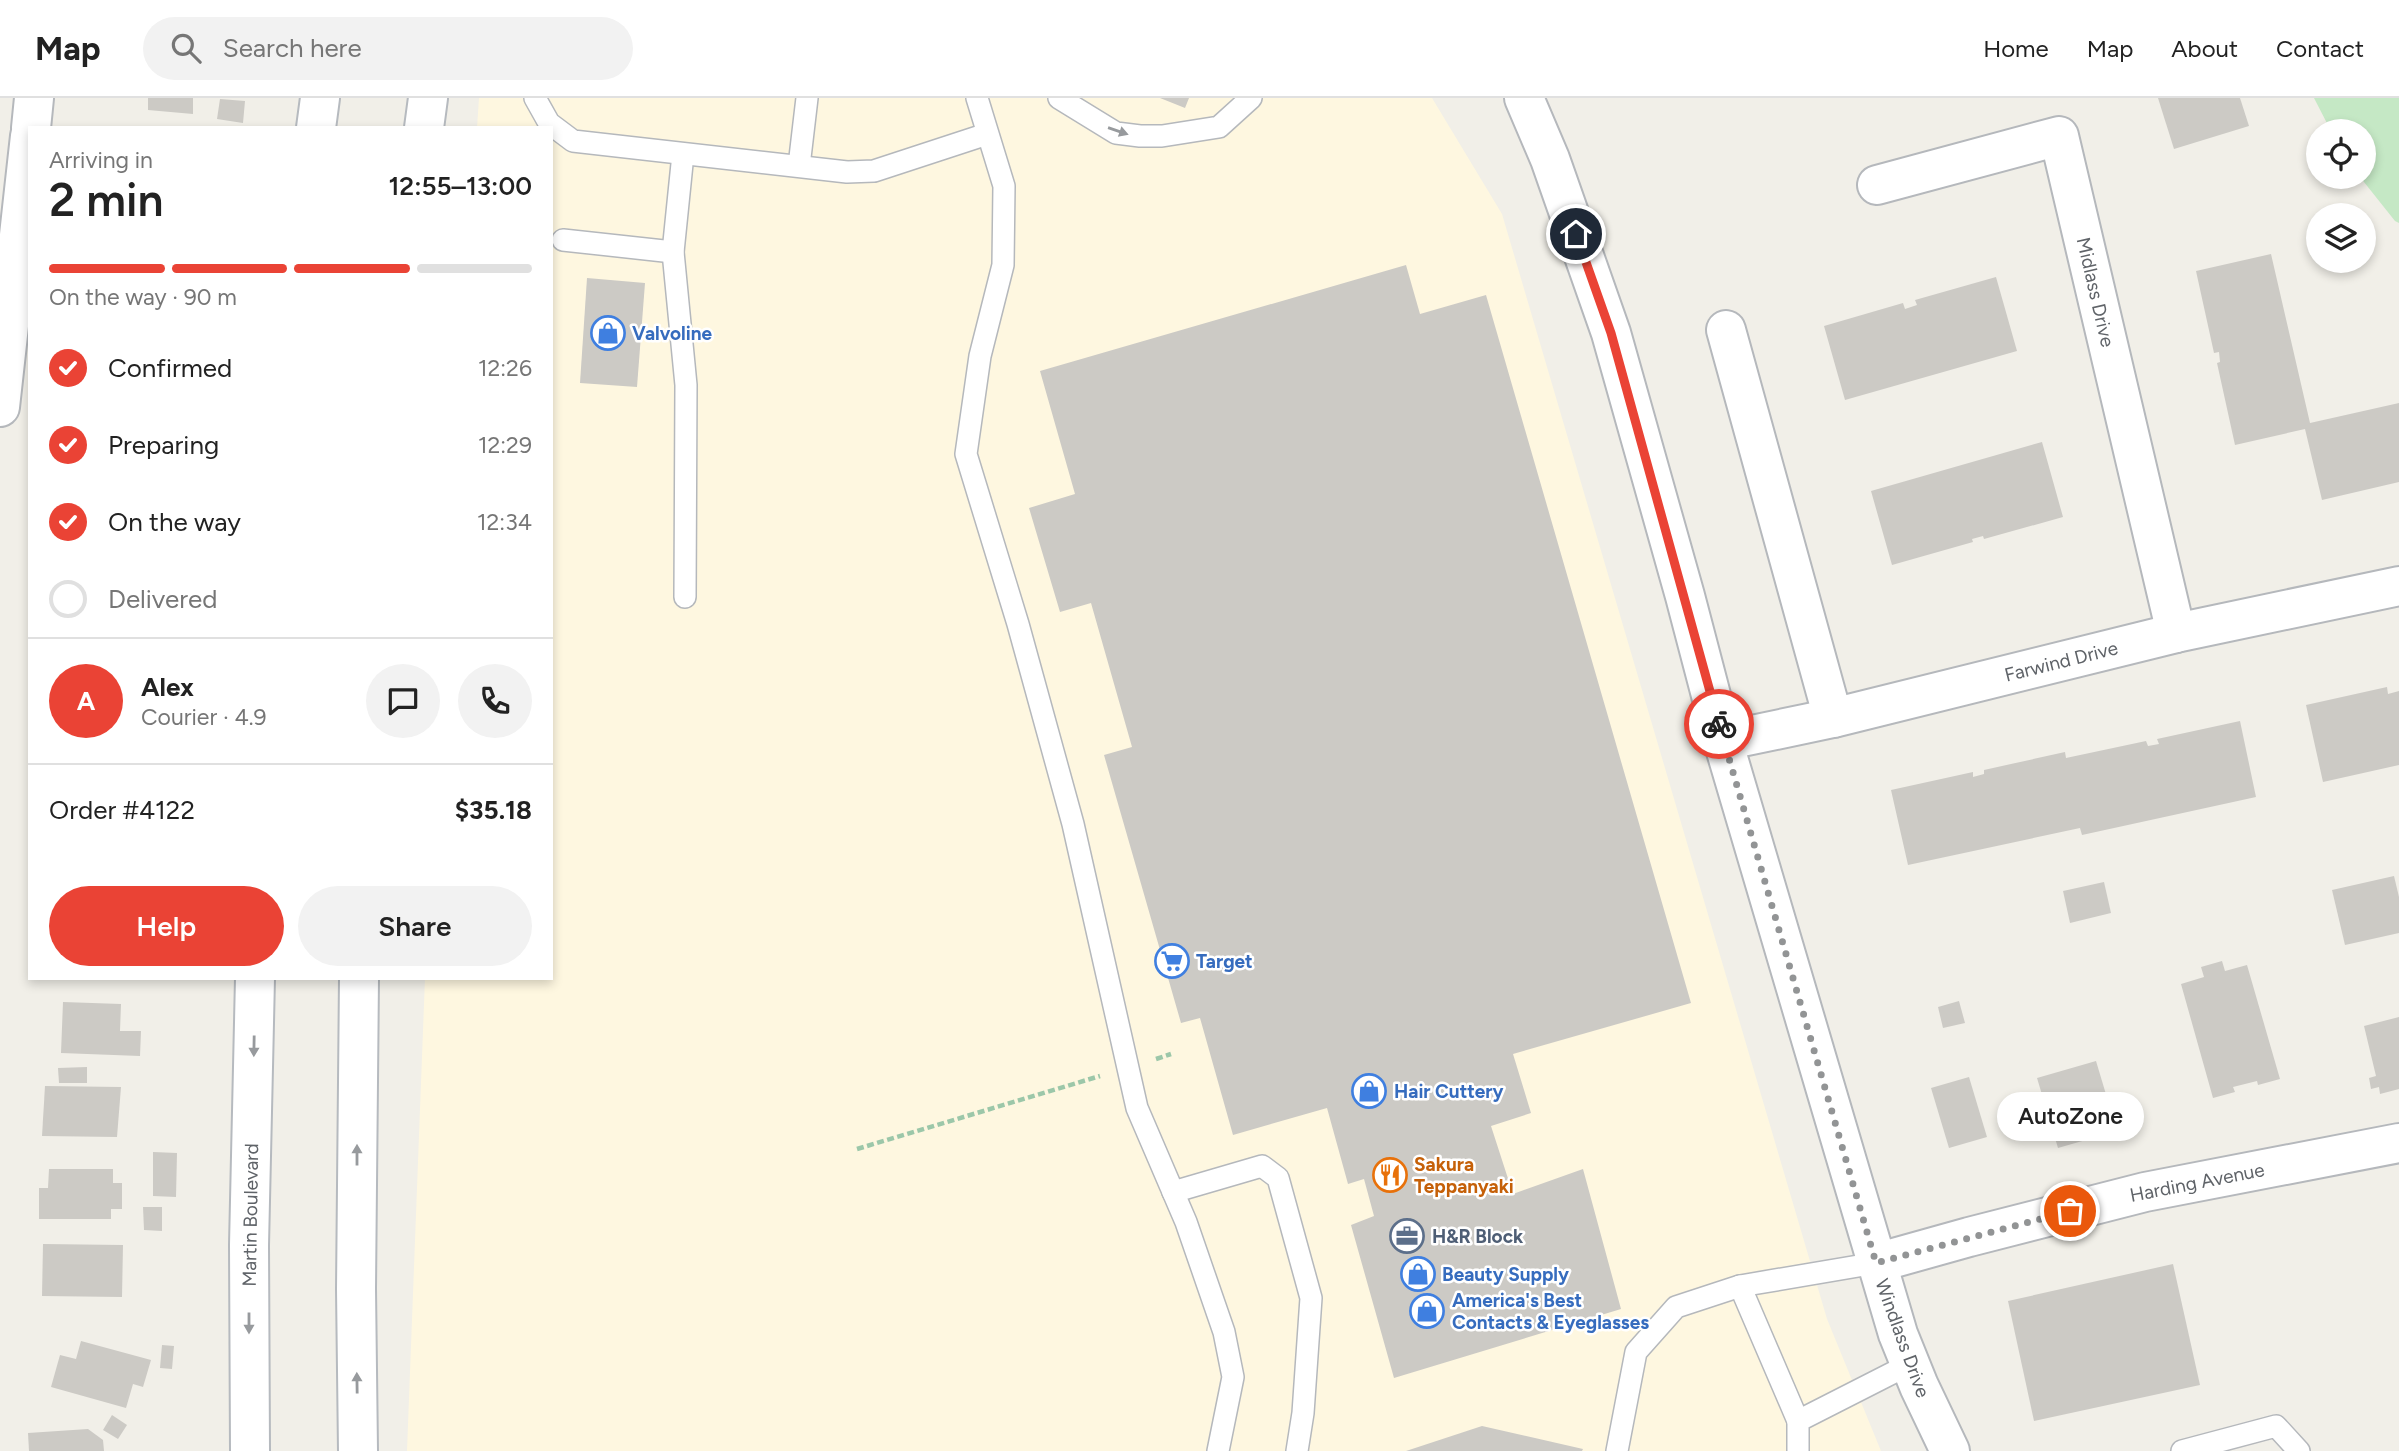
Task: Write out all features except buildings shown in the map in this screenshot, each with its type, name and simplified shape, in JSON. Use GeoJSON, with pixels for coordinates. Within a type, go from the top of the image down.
{"type":"FeatureCollection","features":[{"type":"Feature","properties":{"kind":"street"},"geometry":{"type":"LineString","coordinates":[[31,126],[34,98]]}},
{"type":"Feature","properties":{"kind":"street"},"geometry":{"type":"LineString","coordinates":[[316,126],[320,98]]}},
{"type":"Feature","properties":{"kind":"street"},"geometry":{"type":"LineString","coordinates":[[425,126],[428,98]]}},
{"type":"Feature","properties":{"kind":"street","name":"Windlass Drive"},"geometry":{"type":"LineString","coordinates":[[1524,98],[1550,159],[1611,333],[1723,741],[1898,1334],[1950,1451]]}},
{"type":"Feature","properties":{"kind":"street","name":"Midlass Drive"},"geometry":{"type":"LineString","coordinates":[[1877,185],[2059,136],[2176,633]]}},
{"type":"Feature","properties":{"kind":"street"},"geometry":{"type":"LineString","coordinates":[[0,407],[28,154]]}},
{"type":"Feature","properties":{"kind":"street"},"geometry":{"type":"LineString","coordinates":[[1726,330],[1833,718]]}},
{"type":"Feature","properties":{"kind":"street","name":"Farwind Drive"},"geometry":{"type":"LineString","coordinates":[[1723,741],[1833,718],[2176,633],[2399,586]]}},
{"type":"Feature","properties":{"kind":"street","name":"Martin Boulevard"},"geometry":{"type":"LineString","coordinates":[[250,1451],[249,1245],[255,980]]}},
{"type":"Feature","properties":{"kind":"street"},"geometry":{"type":"LineString","coordinates":[[358,1451],[356,1289],[359,980]]}},
{"type":"Feature","properties":{"kind":"street","name":"Harding Avenue"},"geometry":{"type":"LineString","coordinates":[[1876,1263],[2145,1192],[2399,1143]]}},
{"type":"Feature","properties":{"kind":"lane"},"geometry":{"type":"LineString","coordinates":[[536,98],[552,126]]}},
{"type":"Feature","properties":{"kind":"lane"},"geometry":{"type":"LineString","coordinates":[[799,166],[807,98]]}},
{"type":"Feature","properties":{"kind":"lane"},"geometry":{"type":"LineString","coordinates":[[977,98],[1004,186],[1003,265],[980,356],[966,454],[1018,624],[1073,824],[1137,1108],[1186,1222],[1224,1332],[1233,1377],[1218,1451]]}},
{"type":"Feature","properties":{"kind":"lane"},"geometry":{"type":"LineString","coordinates":[[1059,98],[1116,134],[1140,136],[1162,136],[1219,127],[1251,98]]}},
{"type":"Feature","properties":{"kind":"lane"},"geometry":{"type":"LineString","coordinates":[[553,127],[573,141],[847,172],[874,171],[986,134]]}},
{"type":"Feature","properties":{"kind":"lane"},"geometry":{"type":"LineString","coordinates":[[683,154],[673,252],[686,386],[685,597]]}},
{"type":"Feature","properties":{"kind":"lane"},"geometry":{"type":"LineString","coordinates":[[563,240],[673,252]]}},
{"type":"Feature","properties":{"kind":"lane"},"geometry":{"type":"LineString","coordinates":[[1173,1192],[1262,1166],[1278,1178],[1311,1298],[1303,1413],[1297,1451]]}},
{"type":"Feature","properties":{"kind":"lane"},"geometry":{"type":"LineString","coordinates":[[1617,1451],[1636,1352],[1676,1307],[1740,1286],[1876,1263]]}},
{"type":"Feature","properties":{"kind":"lane"},"geometry":{"type":"LineString","coordinates":[[1740,1286],[1798,1421],[1798,1451]]}},
{"type":"Feature","properties":{"kind":"lane"},"geometry":{"type":"LineString","coordinates":[[1798,1421],[1910,1364]]}},
{"type":"Feature","properties":{"kind":"lane"},"geometry":{"type":"LineString","coordinates":[[2182,1451],[2276,1426],[2299,1451]]}},
{"type":"Feature","properties":{"kind":"path"},"geometry":{"type":"LineString","coordinates":[[857,1149],[1171,1054]]}},
{"type":"Feature","properties":{"kind":"shaded area"},"geometry":{"type":"Polygon","coordinates":[[[479,98],[1432,98],[1502,214],[1827,1319],[1881,1451],[407,1451],[425,980],[553,980],[553,126],[477,126],[479,98]]]}},
{"type":"Feature","properties":{"kind":"green space"},"geometry":{"type":"Polygon","coordinates":[[[2314,98],[2399,98],[2399,223],[2370,189],[2376,189],[2376,119],[2325,119],[2314,98]]]}},
{"type":"Feature","properties":{"kind":"way so far"},"geometry":{"type":"LineString","coordinates":[[1719,724],[1876,1263],[2070,1211]]}},
{"type":"Feature","properties":{"kind":"place","name":"Valvoline"},"geometry":{"type":"Point","coordinates":[608,333]}},
{"type":"Feature","properties":{"kind":"place","name":"Target"},"geometry":{"type":"Point","coordinates":[1172,961]}},
{"type":"Feature","properties":{"kind":"place","name":"Hair Cuttery"},"geometry":{"type":"Point","coordinates":[1369,1091]}},
{"type":"Feature","properties":{"kind":"place","name":"Sakura Teppanyaki"},"geometry":{"type":"Point","coordinates":[1390,1175]}},
{"type":"Feature","properties":{"kind":"place","name":"AutoZone"},"geometry":{"type":"Point","coordinates":[2070,1211]}},
{"type":"Feature","properties":{"kind":"place","name":"H&R Block"},"geometry":{"type":"Point","coordinates":[1407,1236]}},
{"type":"Feature","properties":{"kind":"place","name":"Beauty Supply"},"geometry":{"type":"Point","coordinates":[1418,1274]}},
{"type":"Feature","properties":{"kind":"place","name":"America's Best Contacts & Eyeglasses"},"geometry":{"type":"Point","coordinates":[1427,1311]}},
{"type":"Feature","properties":{"kind":"route"},"geometry":{"type":"LineString","coordinates":[[1576,234],[1611,333],[1719,724]]}}]}
